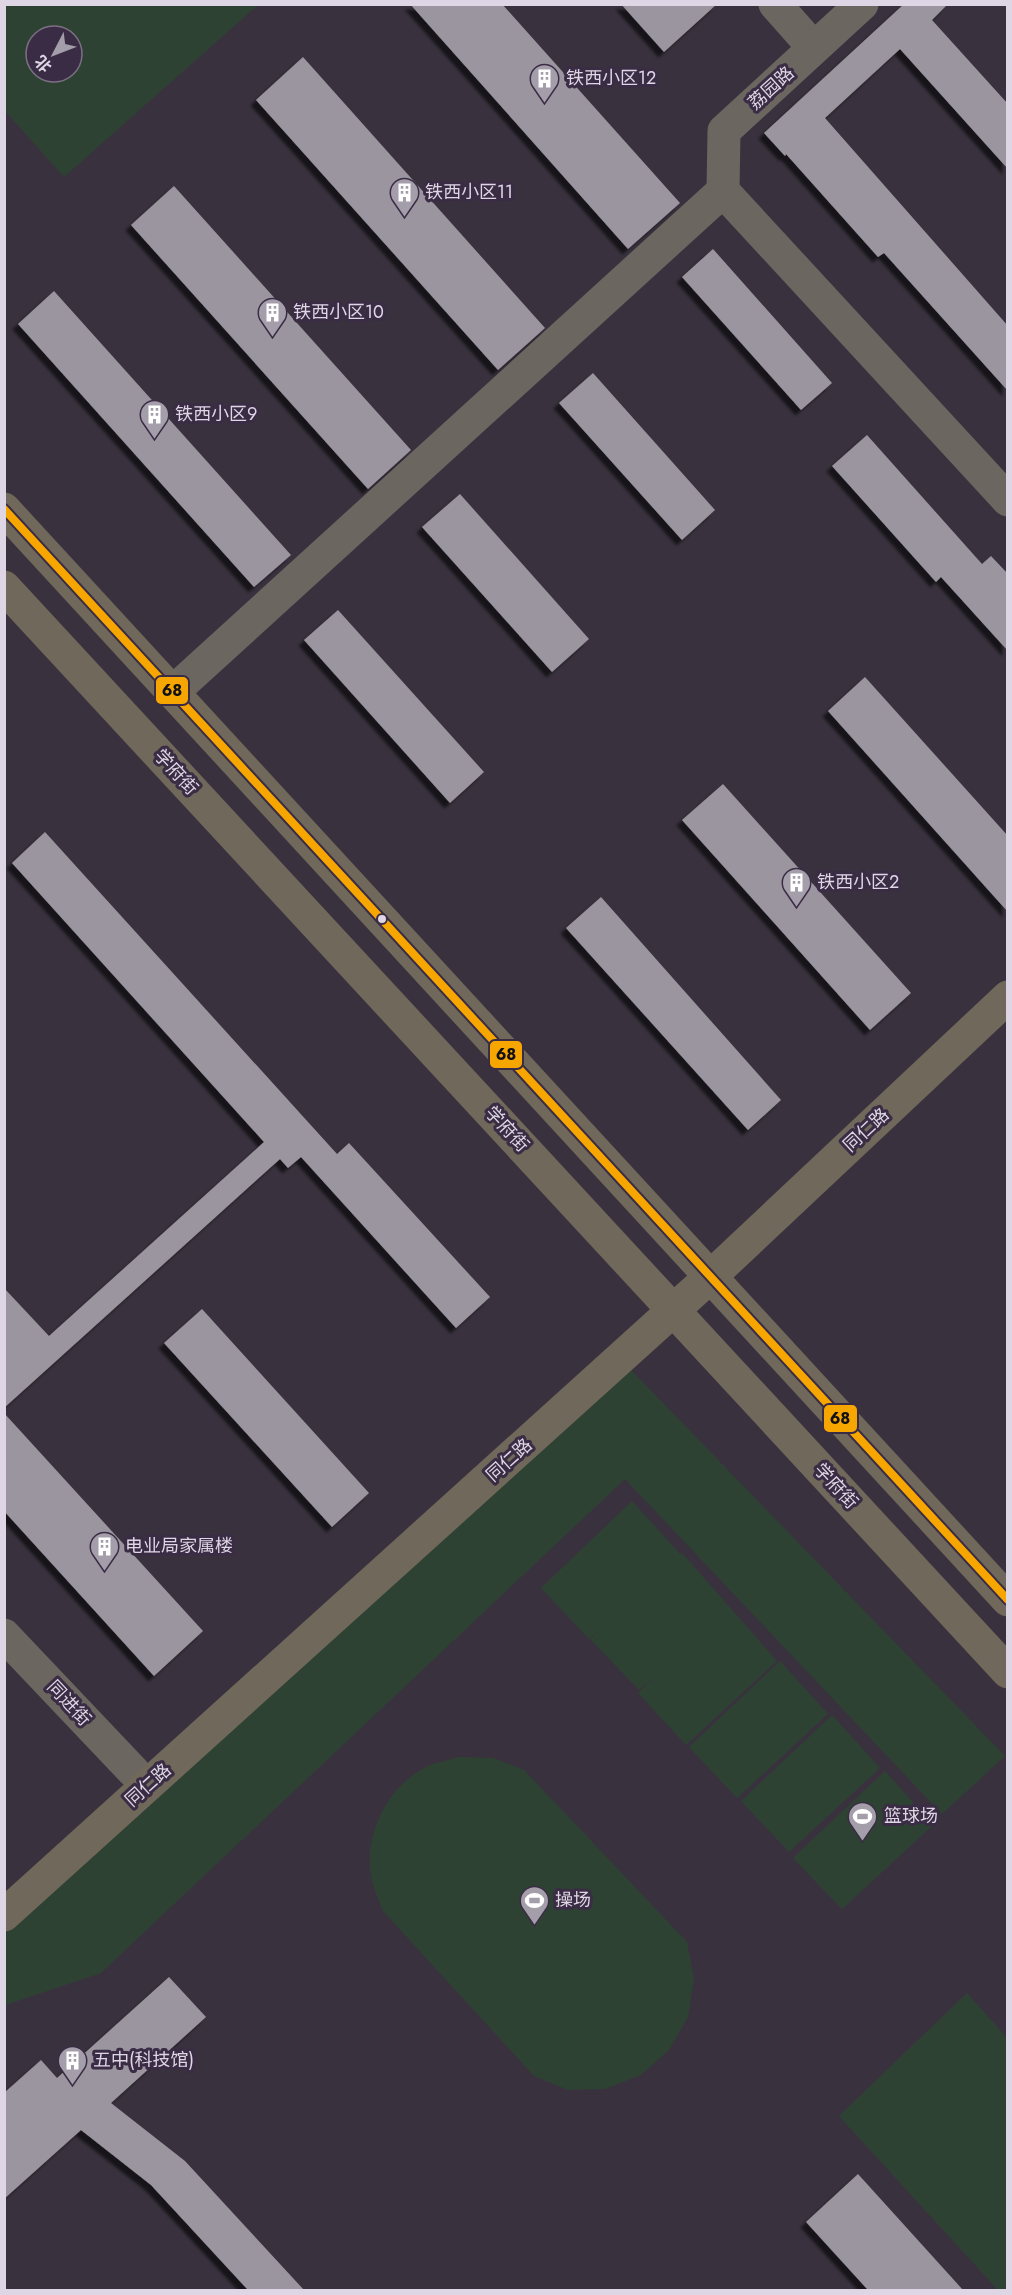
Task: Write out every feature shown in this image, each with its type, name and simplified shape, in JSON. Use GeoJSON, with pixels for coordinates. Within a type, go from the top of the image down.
{"type":"FeatureCollection","features":[{"type":"Feature","properties":{"kind":"main road"},"geometry":{"type":"LineString","coordinates":[[4,509],[1008,1600]]}},
{"type":"Feature","properties":{"kind":"main road","name":"学府街"},"geometry":{"type":"LineString","coordinates":[[4,586],[1008,1672]]}},
{"type":"Feature","properties":{"kind":"main road","name":"同仁路"},"geometry":{"type":"LineString","coordinates":[[702,1270],[1008,973]]}},
{"type":"Feature","properties":{"kind":"main road","name":"同仁路"},"geometry":{"type":"LineString","coordinates":[[4,1915],[667,1302],[1008,997]]}},
{"type":"Feature","properties":{"kind":"main road","name":"同仁路"},"geometry":{"type":"LineString","coordinates":[[4,1889],[667,1302]]}},
{"type":"Feature","properties":{"kind":"street"},"geometry":{"type":"LineString","coordinates":[[775,4],[814,48]]}},
{"type":"Feature","properties":{"kind":"street","name":"荔园路"},"geometry":{"type":"LineString","coordinates":[[723,191],[724,131],[862,4]]}},
{"type":"Feature","properties":{"kind":"street"},"geometry":{"type":"LineString","coordinates":[[174,692],[723,191],[1008,500]]}},
{"type":"Feature","properties":{"kind":"street","name":"同进街"},"geometry":{"type":"LineString","coordinates":[[4,1635],[134,1772]]}},
{"type":"Feature","properties":{"kind":"green space"},"geometry":{"type":"Polygon","coordinates":[[[5,4],[258,5],[64,177],[5,111],[5,4]]]}},
{"type":"Feature","properties":{"kind":"green space"},"geometry":{"type":"Polygon","coordinates":[[[630,1369],[1005,1756],[942,1814],[625,1479],[101,1973],[5,2005],[4,1934],[630,1369]]]}},
{"type":"Feature","properties":{"kind":"green space"},"geometry":{"type":"Polygon","coordinates":[[[632,1501],[680,1554],[682,1553],[777,1661],[686,1745],[638,1693],[656,1675],[639,1690],[590,1639],[610,1620],[589,1639],[541,1588],[632,1501]]]}},
{"type":"Feature","properties":{"kind":"green space"},"geometry":{"type":"Polygon","coordinates":[[[780,1661],[828,1714],[737,1798],[689,1747],[780,1661]]]}},
{"type":"Feature","properties":{"kind":"green space","name":"篮球场"},"geometry":{"type":"Polygon","coordinates":[[[832,1715],[880,1768],[789,1852],[741,1801],[832,1715]]]}},
{"type":"Feature","properties":{"kind":"green space","name":"操场"},"geometry":{"type":"Polygon","coordinates":[[[459,1757],[493,1758],[524,1770],[687,1942],[694,1979],[688,2017],[669,2050],[641,2075],[605,2089],[568,2090],[534,2076],[383,1911],[373,1884],[370,1863],[371,1846],[381,1814],[401,1786],[414,1775],[428,1766],[459,1757]]]}},
{"type":"Feature","properties":{"kind":"green space","name":"篮球场"},"geometry":{"type":"Polygon","coordinates":[[[885,1771],[933,1825],[842,1909],[793,1858],[885,1771]]]}},
{"type":"Feature","properties":{"kind":"green space"},"geometry":{"type":"Polygon","coordinates":[[[967,1993],[1007,2038],[1007,2290],[998,2290],[839,2116],[967,1993]]]}},
{"type":"Feature","properties":{"kind":"building","name":"铁西小区12"},"geometry":{"type":"Polygon","coordinates":[[[410,4],[502,4],[680,203],[628,249],[410,4]]]}},
{"type":"Feature","properties":{"kind":"building"},"geometry":{"type":"Polygon","coordinates":[[[621,4],[717,4],[664,52],[621,4]]]}},
{"type":"Feature","properties":{"kind":"building"},"geometry":{"type":"Polygon","coordinates":[[[904,4],[948,4],[932,20],[1008,104],[1008,169],[900,49],[825,118],[1008,326],[1008,391],[884,253],[878,257],[786,154],[785,156],[764,133],[904,4]]]}},
{"type":"Feature","properties":{"kind":"building","name":"铁西小区11"},"geometry":{"type":"Polygon","coordinates":[[[303,57],[545,328],[498,370],[256,100],[303,57]]]}},
{"type":"Feature","properties":{"kind":"building","name":"铁西小区10"},"geometry":{"type":"Polygon","coordinates":[[[174,186],[411,450],[368,489],[131,225],[174,186]]]}},
{"type":"Feature","properties":{"kind":"building"},"geometry":{"type":"Polygon","coordinates":[[[713,249],[832,383],[801,410],[682,277],[713,249]]]}},
{"type":"Feature","properties":{"kind":"building","name":"铁西小区9"},"geometry":{"type":"Polygon","coordinates":[[[54,291],[291,555],[254,587],[18,324],[54,291]]]}},
{"type":"Feature","properties":{"kind":"building"},"geometry":{"type":"Polygon","coordinates":[[[593,373],[715,510],[682,540],[559,403],[593,373]]]}},
{"type":"Feature","properties":{"kind":"building"},"geometry":{"type":"Polygon","coordinates":[[[867,435],[982,564],[991,556],[1008,574],[1008,651],[941,577],[936,582],[832,466],[867,435]]]}},
{"type":"Feature","properties":{"kind":"building"},"geometry":{"type":"Polygon","coordinates":[[[460,494],[589,639],[552,672],[422,527],[460,494]]]}},
{"type":"Feature","properties":{"kind":"building"},"geometry":{"type":"Polygon","coordinates":[[[338,610],[484,772],[450,803],[304,640],[338,610]]]}},
{"type":"Feature","properties":{"kind":"building"},"geometry":{"type":"Polygon","coordinates":[[[865,677],[1008,836],[1008,912],[828,711],[865,677]]]}},
{"type":"Feature","properties":{"kind":"building","name":"铁西小区2"},"geometry":{"type":"Polygon","coordinates":[[[723,784],[911,993],[870,1030],[682,820],[723,784]]]}},
{"type":"Feature","properties":{"kind":"building"},"geometry":{"type":"Polygon","coordinates":[[[45,832],[337,1154],[349,1143],[490,1297],[456,1328],[301,1157],[288,1168],[280,1159],[4,1408],[4,1288],[49,1336],[264,1142],[12,863],[45,832]]]}},
{"type":"Feature","properties":{"kind":"building"},"geometry":{"type":"Polygon","coordinates":[[[601,897],[781,1100],[748,1130],[566,928],[601,897]]]}},
{"type":"Feature","properties":{"kind":"building"},"geometry":{"type":"Polygon","coordinates":[[[202,1309],[369,1493],[332,1527],[164,1343],[202,1309]]]}},
{"type":"Feature","properties":{"kind":"building","name":"电业局家属楼"},"geometry":{"type":"Polygon","coordinates":[[[4,1413],[203,1631],[154,1676],[4,1511],[4,1413]]]}},
{"type":"Feature","properties":{"kind":"building"},"geometry":{"type":"Polygon","coordinates":[[[169,1977],[206,2017],[111,2103],[185,2161],[304,2290],[248,2290],[151,2185],[81,2130],[4,2199],[4,2093],[41,2060],[57,2078],[169,1977]]]}},
{"type":"Feature","properties":{"kind":"building"},"geometry":{"type":"Polygon","coordinates":[[[858,2174],[963,2290],[868,2290],[806,2222],[858,2174]]]}},
{"type":"Feature","properties":{"kind":"transit line","name":"68"},"geometry":{"type":"LineString","coordinates":[[4,509],[1008,1600]]}},
{"type":"Feature","properties":{"kind":"place","name":"铁西小区12"},"geometry":{"type":"Point","coordinates":[545,104]}},
{"type":"Feature","properties":{"kind":"place","name":"铁西小区11"},"geometry":{"type":"Point","coordinates":[404,218]}},
{"type":"Feature","properties":{"kind":"place","name":"铁西小区10"},"geometry":{"type":"Point","coordinates":[272,338]}},
{"type":"Feature","properties":{"kind":"place","name":"铁西小区9"},"geometry":{"type":"Point","coordinates":[154,440]}},
{"type":"Feature","properties":{"kind":"place","name":"铁西小区2"},"geometry":{"type":"Point","coordinates":[796,908]}},
{"type":"Feature","properties":{"kind":"place","name":"电业局家属楼"},"geometry":{"type":"Point","coordinates":[104,1572]}},
{"type":"Feature","properties":{"kind":"place","name":"篮球场"},"geometry":{"type":"Point","coordinates":[863,1842]}},
{"type":"Feature","properties":{"kind":"place","name":"操场"},"geometry":{"type":"Point","coordinates":[534,1926]}},
{"type":"Feature","properties":{"kind":"place","name":"五中(科技馆)"},"geometry":{"type":"Point","coordinates":[72,2086]}}]}
